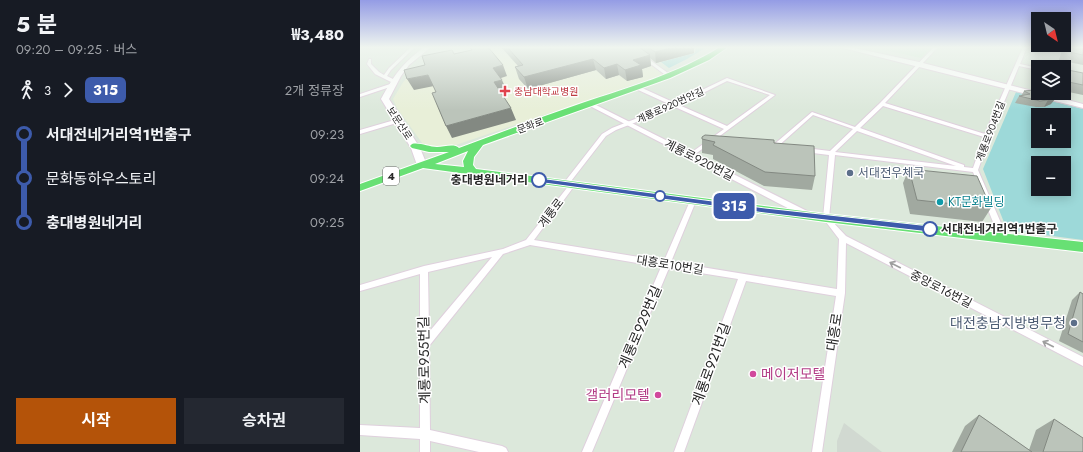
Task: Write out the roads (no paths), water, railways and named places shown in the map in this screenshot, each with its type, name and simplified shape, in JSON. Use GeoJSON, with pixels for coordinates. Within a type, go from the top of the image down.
{"type":"FeatureCollection","features":[{"type":"Feature","properties":{"kind":"main road","name":"보문산로"},"geometry":{"type":"LineString","coordinates":[[404,68],[385,100],[420,154],[422,165]]}},
{"type":"Feature","properties":{"kind":"main road","name":"문화로"},"geometry":{"type":"LineString","coordinates":[[422,165],[638,88],[688,68]]}},
{"type":"Feature","properties":{"kind":"main road"},"geometry":{"type":"LineString","coordinates":[[936,68],[1083,106]]}},
{"type":"Feature","properties":{"kind":"main road"},"geometry":{"type":"LineString","coordinates":[[415,146],[425,150],[437,150],[479,144]]}},
{"type":"Feature","properties":{"kind":"main road"},"geometry":{"type":"LineString","coordinates":[[473,172],[467,163],[468,158],[479,144]]}},
{"type":"Feature","properties":{"kind":"main road","name":"계룡로"},"geometry":{"type":"LineString","coordinates":[[422,165],[808,216],[1083,247]]}},
{"type":"Feature","properties":{"kind":"main road","name":"4"},"geometry":{"type":"LineString","coordinates":[[360,188],[422,165]]}},
{"type":"Feature","properties":{"kind":"street"},"geometry":{"type":"LineString","coordinates":[[373,68],[384,77],[396,80]]}},
{"type":"Feature","properties":{"kind":"street"},"geometry":{"type":"LineString","coordinates":[[384,77],[391,68]]}},
{"type":"Feature","properties":{"kind":"street"},"geometry":{"type":"LineString","coordinates":[[659,68],[670,76]]}},
{"type":"Feature","properties":{"kind":"street"},"geometry":{"type":"LineString","coordinates":[[842,238],[826,218],[832,152],[882,104],[916,68]]}},
{"type":"Feature","properties":{"kind":"street","name":"계룡로904번길"},"geometry":{"type":"LineString","coordinates":[[1003,237],[975,170],[987,136],[1017,68]]}},
{"type":"Feature","properties":{"kind":"street"},"geometry":{"type":"LineString","coordinates":[[360,96],[396,80],[409,71]]}},
{"type":"Feature","properties":{"kind":"street","name":"계룡로920번안길"},"geometry":{"type":"LineString","coordinates":[[569,184],[604,135],[675,105],[727,79],[773,95],[726,128],[713,141],[690,156]]}},
{"type":"Feature","properties":{"kind":"street"},"geometry":{"type":"LineString","coordinates":[[638,88],[726,128]]}},
{"type":"Feature","properties":{"kind":"street","name":"계룡로920번길"},"geometry":{"type":"LineString","coordinates":[[590,104],[808,216]]}},
{"type":"Feature","properties":{"kind":"street"},"geometry":{"type":"LineString","coordinates":[[882,104],[987,136]]}},
{"type":"Feature","properties":{"kind":"street"},"geometry":{"type":"LineString","coordinates":[[774,147],[812,113],[975,170]]}},
{"type":"Feature","properties":{"kind":"street"},"geometry":{"type":"LineString","coordinates":[[360,132],[398,121]]}},
{"type":"Feature","properties":{"kind":"street"},"geometry":{"type":"LineString","coordinates":[[713,141],[720,142]]}},
{"type":"Feature","properties":{"kind":"street"},"geometry":{"type":"LineString","coordinates":[[767,146],[782,148]]}},
{"type":"Feature","properties":{"kind":"street"},"geometry":{"type":"LineString","coordinates":[[796,149],[832,152],[975,170]]}},
{"type":"Feature","properties":{"kind":"street","name":"계룡로"},"geometry":{"type":"LineString","coordinates":[[529,242],[569,184]]}},
{"type":"Feature","properties":{"kind":"street","name":"계룡로929번길"},"geometry":{"type":"LineString","coordinates":[[587,452],[693,201]]}},
{"type":"Feature","properties":{"kind":"street","name":"대흥로"},"geometry":{"type":"LineString","coordinates":[[817,452],[841,293],[842,238]]}},
{"type":"Feature","properties":{"kind":"street","name":"중앙로16번길"},"geometry":{"type":"LineString","coordinates":[[842,238],[1083,362]]}},
{"type":"Feature","properties":{"kind":"street","name":"대흥로10번길"},"geometry":{"type":"LineString","coordinates":[[360,288],[424,269],[501,251],[529,242],[841,293]]}},
{"type":"Feature","properties":{"kind":"street"},"geometry":{"type":"LineString","coordinates":[[424,345],[501,251]]}},
{"type":"Feature","properties":{"kind":"street","name":"계룡로955번길"},"geometry":{"type":"LineString","coordinates":[[424,269],[425,452]]}},
{"type":"Feature","properties":{"kind":"street","name":"계룡로921번길"},"geometry":{"type":"LineString","coordinates":[[679,452],[743,277]]}},
{"type":"Feature","properties":{"kind":"street"},"geometry":{"type":"LineString","coordinates":[[360,430],[425,434],[502,452]]}},
{"type":"Feature","properties":{"kind":"place","name":"충남대학교병원"},"geometry":{"type":"Point","coordinates":[505,91]}},
{"type":"Feature","properties":{"kind":"place","name":"서대전우체국"},"geometry":{"type":"Point","coordinates":[850,173]}},
{"type":"Feature","properties":{"kind":"place","name":"충대병원네거리"},"geometry":{"type":"Point","coordinates":[539,180]}},
{"type":"Feature","properties":{"kind":"place","name":"KT문화빌딩"},"geometry":{"type":"Point","coordinates":[940,202]}},
{"type":"Feature","properties":{"kind":"place","name":"서대전네거리역1번출구"},"geometry":{"type":"Point","coordinates":[930,229]}},
{"type":"Feature","properties":{"kind":"place","name":"대전충남지방병무청"},"geometry":{"type":"Point","coordinates":[1074,323]}},
{"type":"Feature","properties":{"kind":"place","name":"메이저모텔"},"geometry":{"type":"Point","coordinates":[753,374]}},
{"type":"Feature","properties":{"kind":"place","name":"갤러리모텔"},"geometry":{"type":"Point","coordinates":[658,395]}}]}
